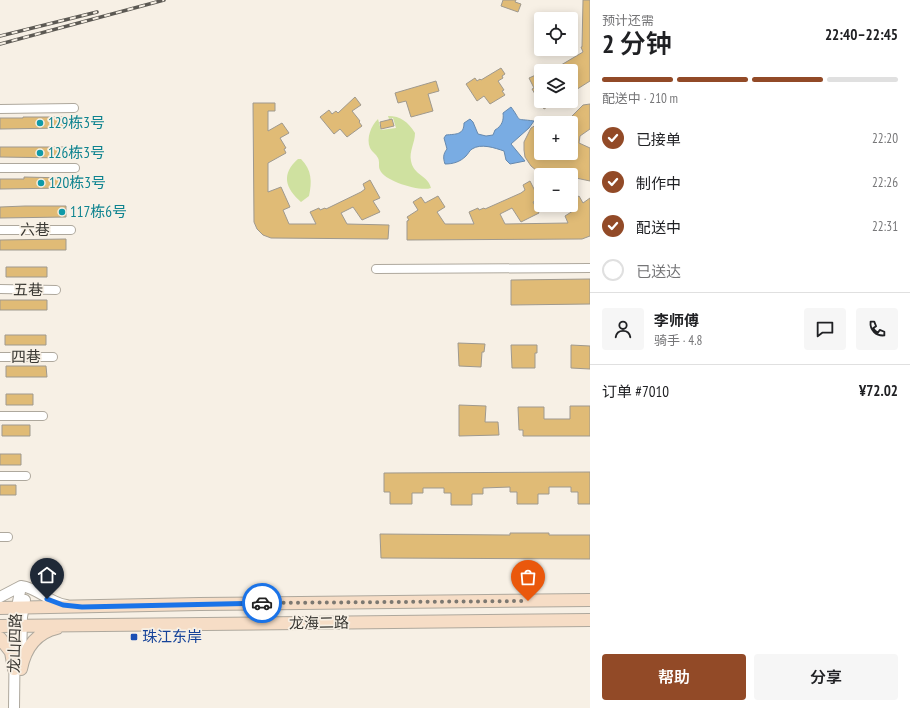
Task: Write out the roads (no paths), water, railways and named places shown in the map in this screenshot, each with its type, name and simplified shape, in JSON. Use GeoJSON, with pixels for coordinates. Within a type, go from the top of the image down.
{"type":"FeatureCollection","features":[{"type":"Feature","properties":{"kind":"main road","name":"龙海二路"},"geometry":{"type":"LineString","coordinates":[[0,608],[590,600]]}},
{"type":"Feature","properties":{"kind":"main road"},"geometry":{"type":"LineString","coordinates":[[80,626],[72,621],[70,616],[72,611],[82,607]]}},
{"type":"Feature","properties":{"kind":"main road","name":"龙海二路"},"geometry":{"type":"LineString","coordinates":[[0,626],[590,620]]}},
{"type":"Feature","properties":{"kind":"main road"},"geometry":{"type":"LineString","coordinates":[[18,669],[27,650],[40,636],[52,629],[80,626]]}},
{"type":"Feature","properties":{"kind":"main road"},"geometry":{"type":"LineString","coordinates":[[0,638],[10,652],[18,669]]}},
{"type":"Feature","properties":{"kind":"street"},"geometry":{"type":"LineString","coordinates":[[0,109],[74,108]]}},
{"type":"Feature","properties":{"kind":"street"},"geometry":{"type":"LineString","coordinates":[[0,168],[75,168]]}},
{"type":"Feature","properties":{"kind":"street","name":"六巷"},"geometry":{"type":"LineString","coordinates":[[0,230],[71,230]]}},
{"type":"Feature","properties":{"kind":"street"},"geometry":{"type":"LineString","coordinates":[[376,269],[590,268]]}},
{"type":"Feature","properties":{"kind":"street","name":"五巷"},"geometry":{"type":"LineString","coordinates":[[0,290],[56,290]]}},
{"type":"Feature","properties":{"kind":"street","name":"四巷"},"geometry":{"type":"LineString","coordinates":[[0,357],[53,357]]}},
{"type":"Feature","properties":{"kind":"street"},"geometry":{"type":"LineString","coordinates":[[0,416],[43,416]]}},
{"type":"Feature","properties":{"kind":"street"},"geometry":{"type":"LineString","coordinates":[[0,476],[26,476]]}},
{"type":"Feature","properties":{"kind":"street"},"geometry":{"type":"LineString","coordinates":[[0,597],[24,586],[33,588],[47,599],[63,605],[82,607]]}},
{"type":"Feature","properties":{"kind":"street","name":"龙山四路"},"geometry":{"type":"LineString","coordinates":[[20,708],[18,626],[24,586]]}},
{"type":"Feature","properties":{"kind":"street","name":"龙山四路"},"geometry":{"type":"LineString","coordinates":[[14,708],[18,669]]}},
{"type":"Feature","properties":{"kind":"water"},"geometry":{"type":"Polygon","coordinates":[[[511,107],[519,119],[534,121],[529,128],[511,144],[525,161],[510,164],[506,160],[504,151],[480,146],[471,150],[459,161],[445,164],[444,156],[447,149],[444,138],[446,135],[461,132],[464,127],[464,123],[470,119],[473,122],[478,134],[486,136],[493,135],[495,130],[502,123],[503,113],[511,107]]]}},
{"type":"Feature","properties":{"kind":"railway"},"geometry":{"type":"LineString","coordinates":[[0,44],[164,0]]}},
{"type":"Feature","properties":{"kind":"railway"},"geometry":{"type":"LineString","coordinates":[[0,36],[97,12]]}},
{"type":"Feature","properties":{"kind":"place","name":"129栋3号"},"geometry":{"type":"Point","coordinates":[40,123]}},
{"type":"Feature","properties":{"kind":"place","name":"126栋3号"},"geometry":{"type":"Point","coordinates":[40,153]}},
{"type":"Feature","properties":{"kind":"place","name":"120栋3号"},"geometry":{"type":"Point","coordinates":[41,183]}},
{"type":"Feature","properties":{"kind":"place","name":"117栋6号"},"geometry":{"type":"Point","coordinates":[62,212]}},
{"type":"Feature","properties":{"kind":"place","name":"珠江东岸"},"geometry":{"type":"Point","coordinates":[134,637]}}]}
